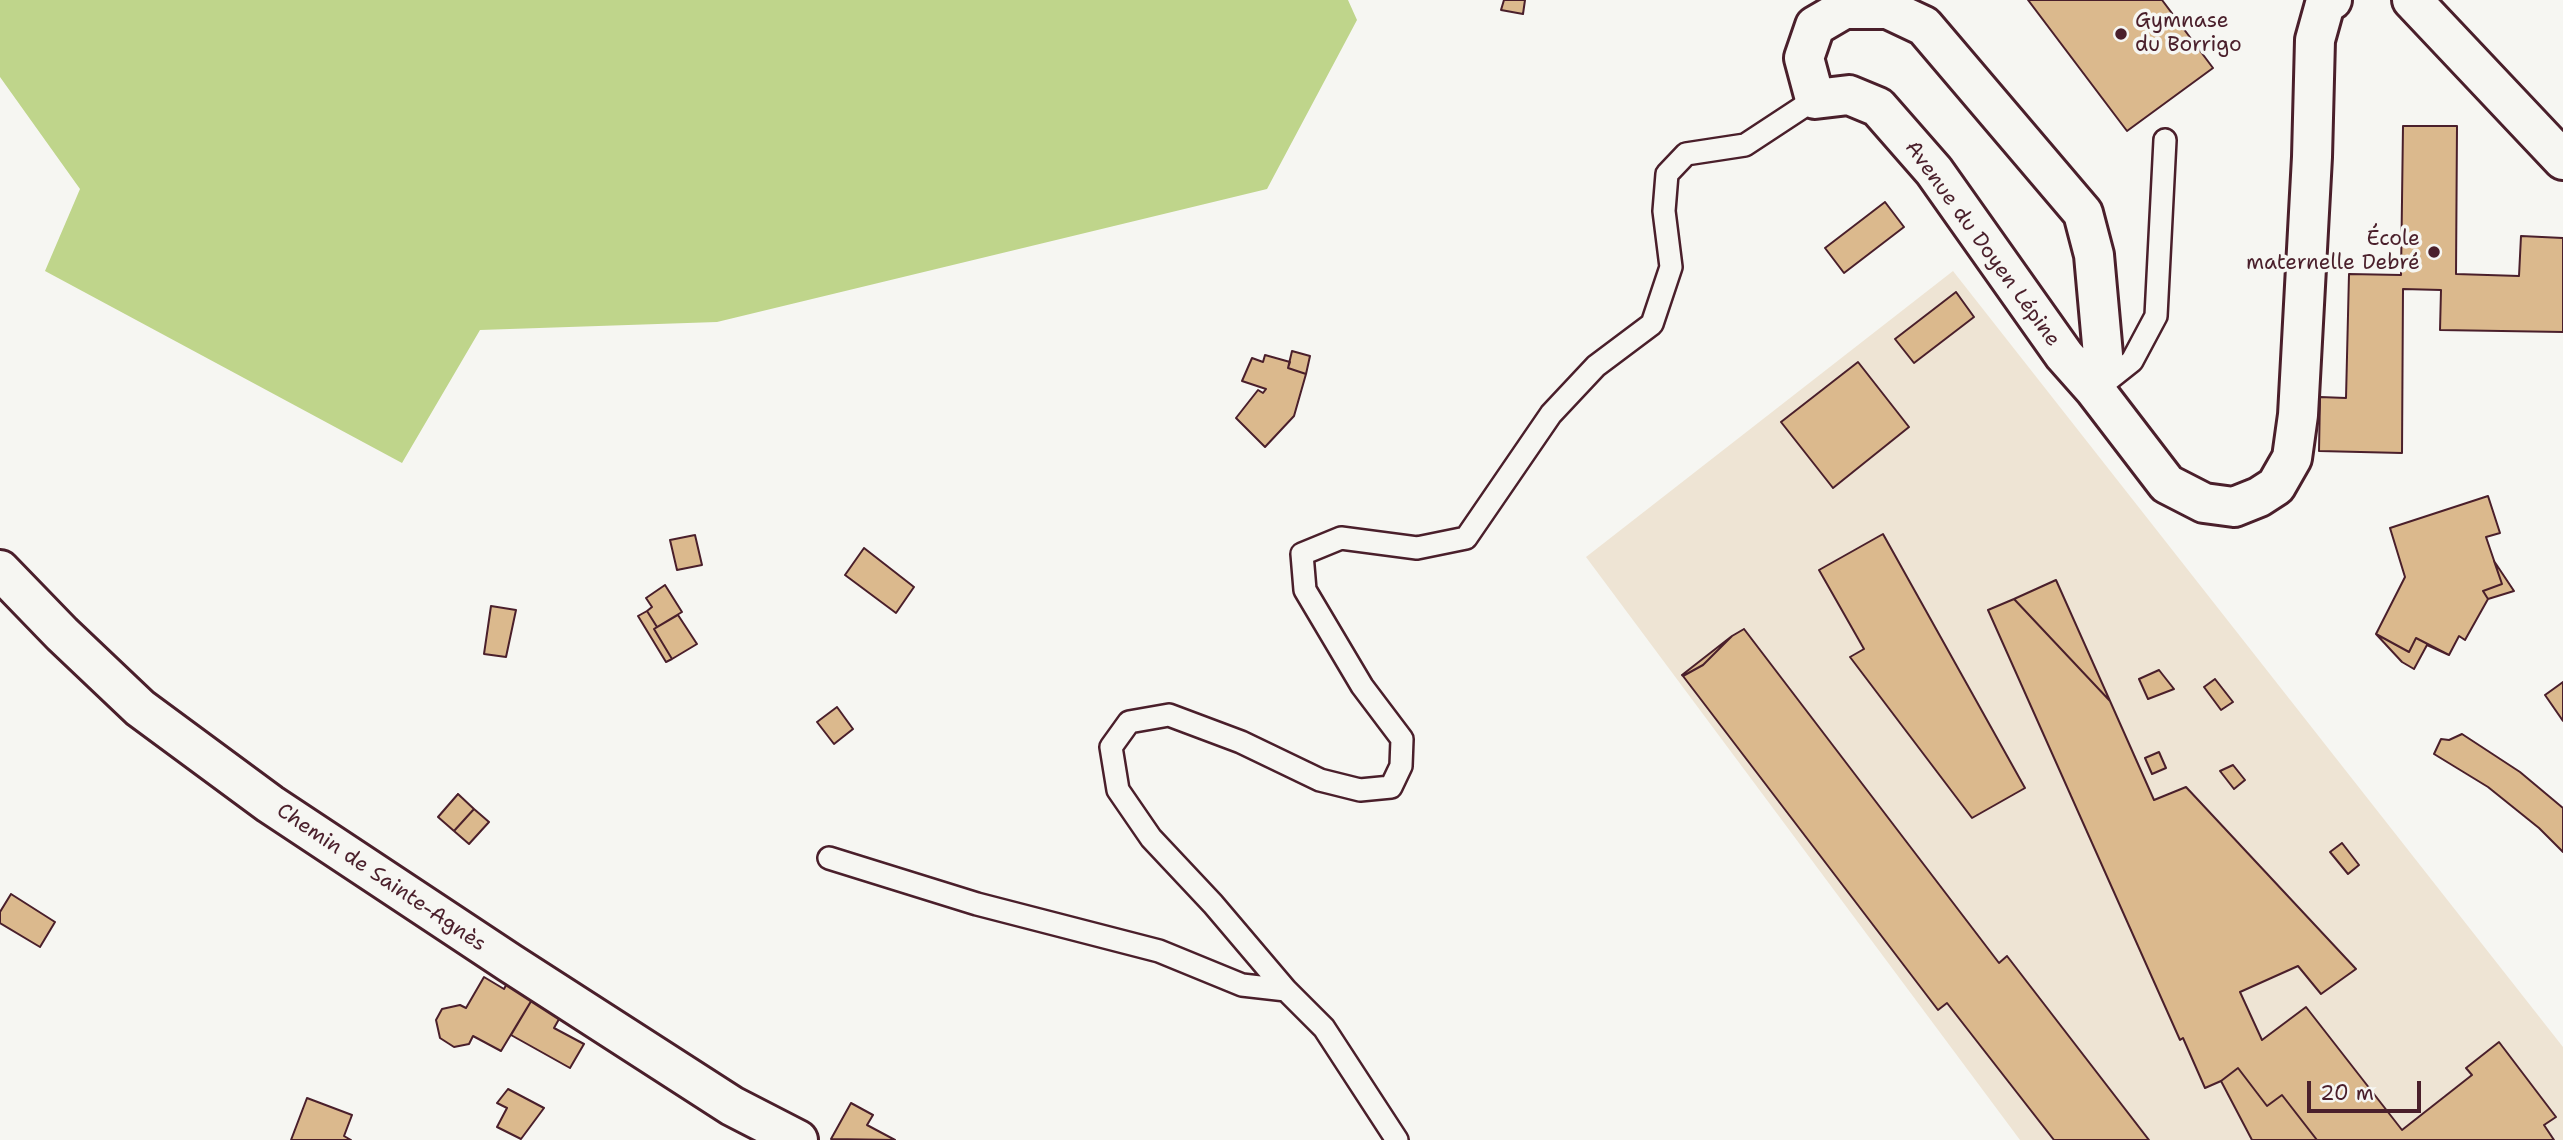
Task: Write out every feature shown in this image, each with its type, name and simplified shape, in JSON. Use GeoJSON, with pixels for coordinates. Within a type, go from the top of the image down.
{"type":"FeatureCollection","features":[{"type":"Feature","properties":{"kind":"street","name":"Avenue du Doyen Lépine"},"geometry":{"type":"LineString","coordinates":[[1815,99],[1849,95],[1878,107],[1934,171],[2064,355],[2095,390],[2167,484],[2204,503],[2234,507],[2259,497],[2276,486],[2292,458],[2298,415],[2312,157],[2315,40],[2325,4],[2332,0]]}},
{"type":"Feature","properties":{"kind":"street"},"geometry":{"type":"LineString","coordinates":[[2412,0],[2563,160]]}},
{"type":"Feature","properties":{"kind":"street"},"geometry":{"type":"LineString","coordinates":[[1815,99],[1804,58],[1815,26],[1844,9],[1888,9],[1924,26],[2083,213],[2094,255],[2104,355],[2095,390]]}},
{"type":"Feature","properties":{"kind":"street","name":"Chemin de Sainte-Agnès"},"geometry":{"type":"LineString","coordinates":[[0,570],[140,708],[270,804],[732,1106],[798,1140]]}},
{"type":"Feature","properties":{"kind":"lane"},"geometry":{"type":"LineString","coordinates":[[1397,1140],[1324,1028],[1286,990],[1151,838],[1118,790],[1111,747],[1129,722],[1169,715],[1241,742],[1320,780],[1360,790],[1391,787],[1401,766],[1402,739],[1362,686],[1305,590],[1302,554],[1341,538],[1417,548],[1466,538],[1551,414],[1596,366],[1652,324],[1671,267],[1664,211],[1667,174],[1686,154],[1745,145],[1815,99]]}},
{"type":"Feature","properties":{"kind":"lane"},"geometry":{"type":"LineString","coordinates":[[2095,390],[2132,361],[2155,316],[2165,140]]}},
{"type":"Feature","properties":{"kind":"lane"},"geometry":{"type":"LineString","coordinates":[[829,858],[977,904],[1159,951],[1242,985],[1286,990]]}},
{"type":"Feature","properties":{"kind":"shaded area"},"geometry":{"type":"Polygon","coordinates":[[[1953,271],[2563,1047],[2563,1140],[2020,1140],[1586,557],[1953,271]]]}},
{"type":"Feature","properties":{"kind":"green space"},"geometry":{"type":"Polygon","coordinates":[[[0,0],[1348,0],[1357,20],[1267,189],[717,322],[480,330],[402,463],[45,271],[80,189],[0,77],[0,0]]]}},
{"type":"Feature","properties":{"kind":"building"},"geometry":{"type":"Polygon","coordinates":[[[1504,0],[1525,0],[1523,14],[1501,10],[1504,0]]]}},
{"type":"Feature","properties":{"kind":"building","name":"Gymnase du Borrigo"},"geometry":{"type":"Polygon","coordinates":[[[2028,0],[2162,0],[2213,68],[2127,131],[2028,0]]]}},
{"type":"Feature","properties":{"kind":"building"},"geometry":{"type":"Polygon","coordinates":[[[2403,126],[2457,126],[2456,274],[2519,276],[2521,236],[2563,238],[2563,332],[2440,330],[2441,290],[2403,289],[2402,453],[2319,451],[2320,397],[2346,398],[2349,274],[2401,275],[2403,126]]]}},
{"type":"Feature","properties":{"kind":"building"},"geometry":{"type":"Polygon","coordinates":[[[1885,202],[1904,227],[1844,273],[1825,248],[1885,202]]]}},
{"type":"Feature","properties":{"kind":"building"},"geometry":{"type":"Polygon","coordinates":[[[1956,292],[1974,317],[1914,363],[1895,339],[1956,292]]]}},
{"type":"Feature","properties":{"kind":"building"},"geometry":{"type":"Polygon","coordinates":[[[1292,351],[1310,356],[1306,374],[1288,368],[1292,351]]]}},
{"type":"Feature","properties":{"kind":"building"},"geometry":{"type":"Polygon","coordinates":[[[1265,355],[1290,362],[1288,368],[1306,374],[1294,416],[1265,447],[1236,418],[1258,390],[1263,393],[1266,389],[1242,381],[1252,358],[1263,362],[1265,355]]]}},
{"type":"Feature","properties":{"kind":"building"},"geometry":{"type":"Polygon","coordinates":[[[1858,362],[1909,427],[1833,488],[1781,422],[1858,362]]]}},
{"type":"Feature","properties":{"kind":"building"},"geometry":{"type":"Polygon","coordinates":[[[2488,496],[2500,533],[2486,537],[2502,584],[2483,591],[2488,599],[2465,640],[2459,636],[2449,655],[2416,638],[2409,652],[2376,634],[2405,577],[2390,528],[2488,496]]]}},
{"type":"Feature","properties":{"kind":"building"},"geometry":{"type":"Polygon","coordinates":[[[1883,534],[2025,788],[1972,818],[1850,657],[1864,649],[1819,570],[1883,534]]]}},
{"type":"Feature","properties":{"kind":"building"},"geometry":{"type":"Polygon","coordinates":[[[695,535],[702,565],[677,570],[670,540],[695,535]]]}},
{"type":"Feature","properties":{"kind":"building"},"geometry":{"type":"Polygon","coordinates":[[[864,548],[914,587],[896,613],[845,575],[864,548]]]}},
{"type":"Feature","properties":{"kind":"building"},"geometry":{"type":"Polygon","coordinates":[[[2494,561],[2514,591],[2488,599],[2483,591],[2502,584],[2494,561]]]}},
{"type":"Feature","properties":{"kind":"building"},"geometry":{"type":"Polygon","coordinates":[[[2056,580],[2110,701],[2014,599],[2056,580]]]}},
{"type":"Feature","properties":{"kind":"building"},"geometry":{"type":"Polygon","coordinates":[[[665,585],[682,612],[657,627],[647,611],[652,607],[646,598],[665,585]]]}},
{"type":"Feature","properties":{"kind":"building"},"geometry":{"type":"Polygon","coordinates":[[[2014,599],[2110,701],[2154,800],[2186,787],[2356,969],[2321,994],[2298,966],[2240,992],[2262,1040],[2306,1007],[2402,1130],[2472,1075],[2466,1068],[2499,1042],[2556,1117],[2544,1125],[2554,1140],[2317,1140],[2282,1095],[2267,1106],[2238,1068],[2221,1081],[2205,1088],[2183,1038],[2180,1040],[1988,610],[2014,599]]]}},
{"type":"Feature","properties":{"kind":"building"},"geometry":{"type":"Polygon","coordinates":[[[491,606],[516,610],[506,657],[484,654],[491,606]]]}},
{"type":"Feature","properties":{"kind":"building"},"geometry":{"type":"Polygon","coordinates":[[[647,611],[657,627],[654,629],[672,659],[666,662],[638,616],[647,611]]]}},
{"type":"Feature","properties":{"kind":"building"},"geometry":{"type":"Polygon","coordinates":[[[678,615],[697,644],[672,659],[654,629],[678,615]]]}},
{"type":"Feature","properties":{"kind":"building"},"geometry":{"type":"Polygon","coordinates":[[[1744,629],[1999,963],[2007,956],[2149,1140],[2054,1140],[1947,1003],[1938,1010],[1683,676],[1703,665],[1732,636],[1744,629]]]}},
{"type":"Feature","properties":{"kind":"building"},"geometry":{"type":"Polygon","coordinates":[[[2376,634],[2409,652],[2416,638],[2449,655],[2427,645],[2414,669],[2402,662],[2376,634]]]}},
{"type":"Feature","properties":{"kind":"building"},"geometry":{"type":"Polygon","coordinates":[[[1732,636],[1703,665],[1682,675],[1732,636]]]}},
{"type":"Feature","properties":{"kind":"building"},"geometry":{"type":"Polygon","coordinates":[[[2159,670],[2174,689],[2148,699],[2139,679],[2159,670]]]}},
{"type":"Feature","properties":{"kind":"building"},"geometry":{"type":"Polygon","coordinates":[[[2215,679],[2233,702],[2221,710],[2204,687],[2215,679]]]}},
{"type":"Feature","properties":{"kind":"building"},"geometry":{"type":"Polygon","coordinates":[[[2563,682],[2563,721],[2545,695],[2563,682]]]}},
{"type":"Feature","properties":{"kind":"building"},"geometry":{"type":"Polygon","coordinates":[[[837,707],[853,729],[834,744],[817,722],[837,707]]]}},
{"type":"Feature","properties":{"kind":"building"},"geometry":{"type":"Polygon","coordinates":[[[2462,734],[2520,772],[2563,808],[2563,852],[2539,828],[2488,787],[2434,754],[2441,739],[2449,740],[2462,734]]]}},
{"type":"Feature","properties":{"kind":"building"},"geometry":{"type":"Polygon","coordinates":[[[2159,752],[2166,768],[2152,774],[2145,758],[2159,752]]]}},
{"type":"Feature","properties":{"kind":"building"},"geometry":{"type":"Polygon","coordinates":[[[2233,765],[2245,780],[2234,789],[2220,771],[2233,765]]]}},
{"type":"Feature","properties":{"kind":"building"},"geometry":{"type":"Polygon","coordinates":[[[458,794],[474,809],[454,831],[438,817],[458,794]]]}},
{"type":"Feature","properties":{"kind":"building"},"geometry":{"type":"Polygon","coordinates":[[[474,809],[489,822],[469,844],[454,831],[474,809]]]}},
{"type":"Feature","properties":{"kind":"building"},"geometry":{"type":"Polygon","coordinates":[[[2342,843],[2359,865],[2348,874],[2330,852],[2342,843]]]}},
{"type":"Feature","properties":{"kind":"building"},"geometry":{"type":"Polygon","coordinates":[[[11,894],[55,922],[40,947],[0,923],[0,912],[11,894]]]}},
{"type":"Feature","properties":{"kind":"building"},"geometry":{"type":"Polygon","coordinates":[[[511,976],[536,993],[501,1051],[473,1036],[469,1044],[454,1047],[440,1038],[436,1020],[442,1009],[460,1005],[466,1008],[484,977],[504,989],[511,976]]]}},
{"type":"Feature","properties":{"kind":"building"},"geometry":{"type":"Polygon","coordinates":[[[536,993],[563,1012],[554,1028],[584,1044],[570,1068],[511,1035],[536,993]]]}},
{"type":"Feature","properties":{"kind":"building"},"geometry":{"type":"Polygon","coordinates":[[[2238,1068],[2267,1106],[2282,1095],[2317,1140],[2252,1140],[2221,1081],[2238,1068]]]}},
{"type":"Feature","properties":{"kind":"building"},"geometry":{"type":"Polygon","coordinates":[[[508,1089],[544,1108],[521,1139],[497,1127],[507,1108],[497,1103],[508,1089]]]}},
{"type":"Feature","properties":{"kind":"building"},"geometry":{"type":"Polygon","coordinates":[[[307,1098],[352,1115],[344,1136],[351,1140],[291,1140],[307,1098]]]}},
{"type":"Feature","properties":{"kind":"building"},"geometry":{"type":"Polygon","coordinates":[[[851,1103],[873,1115],[867,1125],[895,1140],[831,1139],[851,1103]]]}},
{"type":"Feature","properties":{"kind":"place","name":"Gymnase du Borrigo"},"geometry":{"type":"Point","coordinates":[2121,34]}},
{"type":"Feature","properties":{"kind":"place","name":"École maternelle Debré"},"geometry":{"type":"Point","coordinates":[2434,252]}}]}
